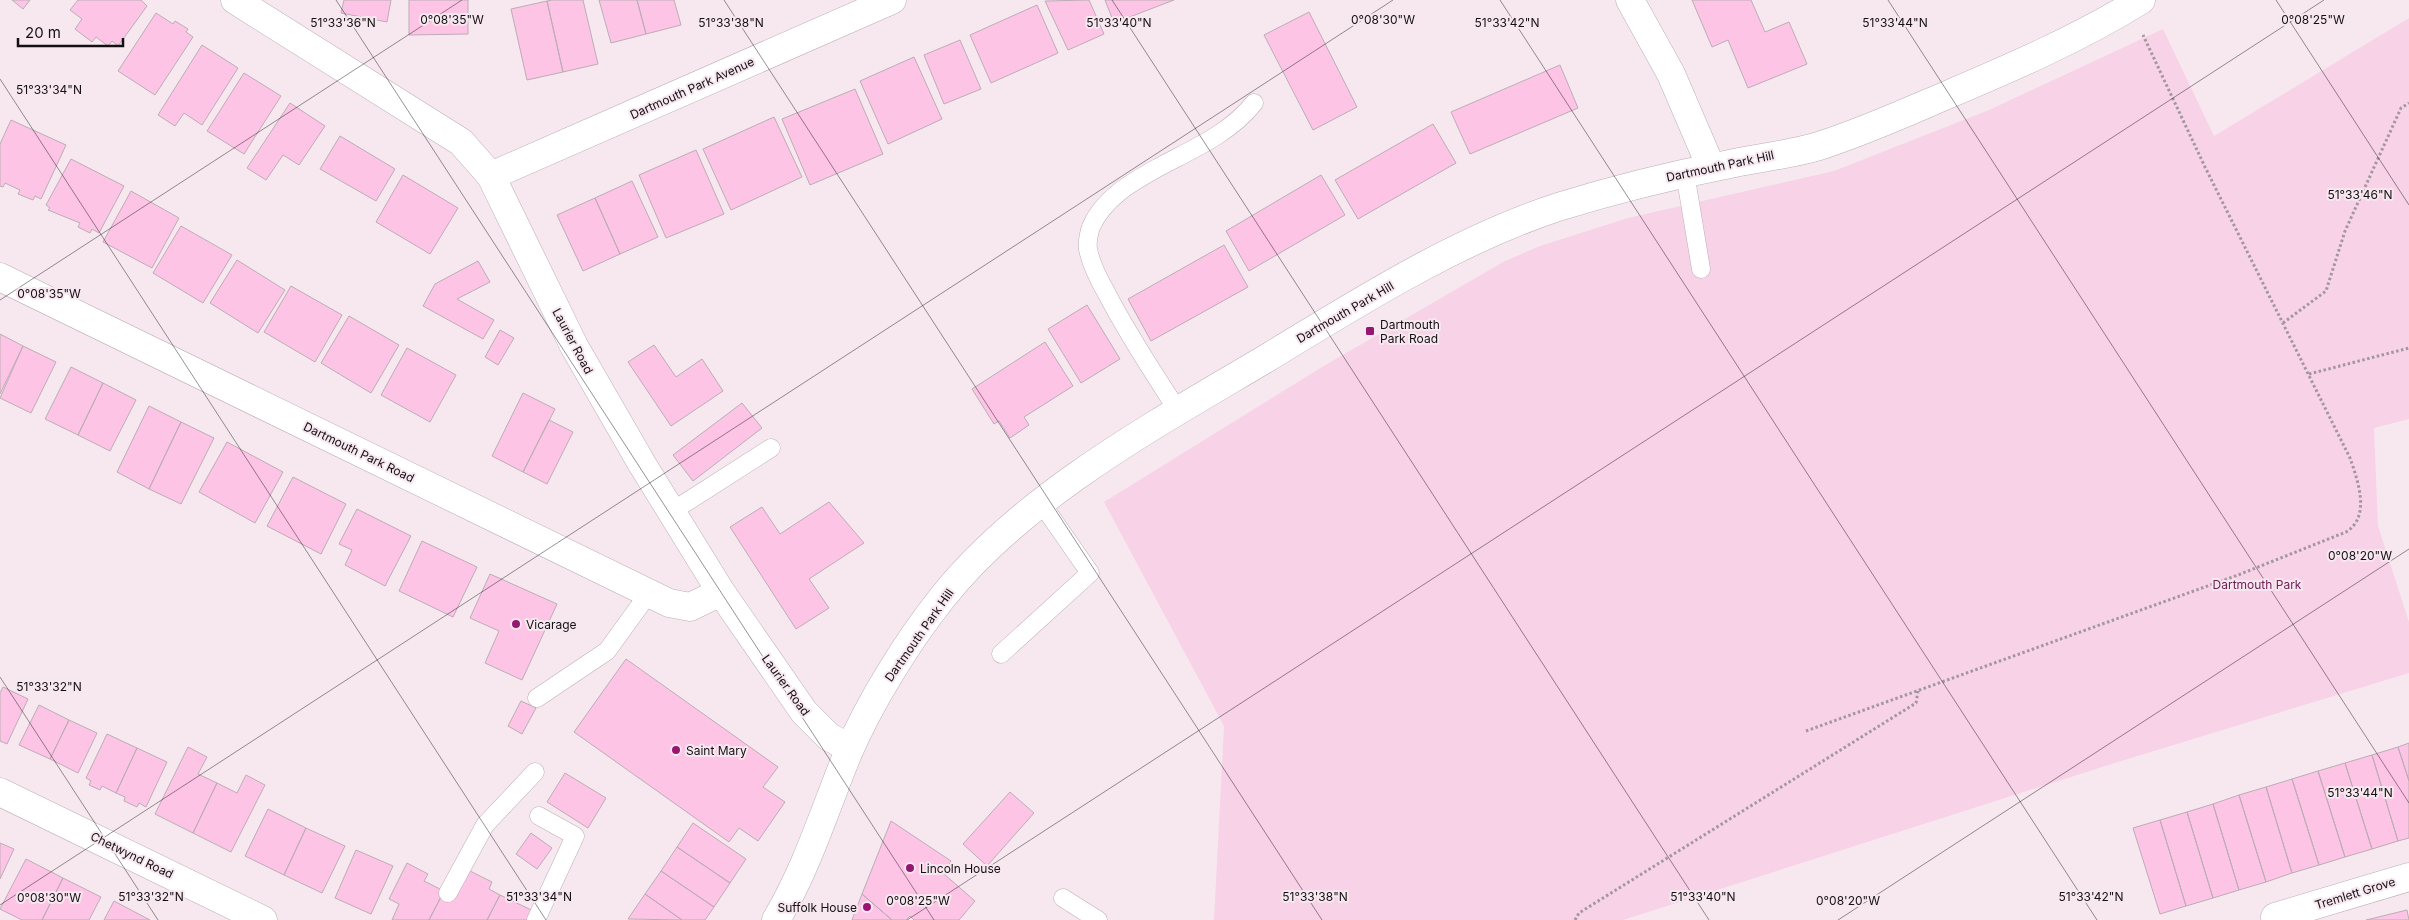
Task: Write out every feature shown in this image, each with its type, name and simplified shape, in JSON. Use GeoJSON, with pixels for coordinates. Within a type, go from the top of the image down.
{"type":"FeatureCollection","features":[{"type":"Feature","properties":{"kind":"street","name":"Laurier Road"},"geometry":{"type":"LineString","coordinates":[[235,0],[461,142],[491,176],[574,346],[671,512],[721,592],[804,712],[829,737],[850,748]]}},
{"type":"Feature","properties":{"kind":"street","name":"Dartmouth Park Avenue"},"geometry":{"type":"LineString","coordinates":[[491,176],[892,0]]}},
{"type":"Feature","properties":{"kind":"street"},"geometry":{"type":"LineString","coordinates":[[1630,0],[1671,74],[1712,167]]}},
{"type":"Feature","properties":{"kind":"street","name":"Dartmouth Park Hill"},"geometry":{"type":"LineString","coordinates":[[776,920],[804,865],[850,748],[894,667],[941,599],[981,554],[1085,471],[1178,410],[1375,293],[1485,236],[1554,208],[1652,180],[1814,147],[1870,127],[2012,67],[2095,26],[2141,0]]}},
{"type":"Feature","properties":{"kind":"street","name":"Dartmouth Park Road"},"geometry":{"type":"LineString","coordinates":[[0,277],[669,603],[690,607],[721,592]]}},
{"type":"Feature","properties":{"kind":"street","name":"Chetwynd Road"},"geometry":{"type":"LineString","coordinates":[[0,792],[263,920]]}},
{"type":"Feature","properties":{"kind":"street","name":"Tremlett Grove"},"geometry":{"type":"LineString","coordinates":[[2272,919],[2409,877]]}},
{"type":"Feature","properties":{"kind":"lane"},"geometry":{"type":"LineString","coordinates":[[1178,410],[1124,328],[1094,268],[1087,247],[1090,228],[1102,208],[1116,193],[1223,133],[1242,118],[1254,103]]}},
{"type":"Feature","properties":{"kind":"lane"},"geometry":{"type":"LineString","coordinates":[[1685,173],[1701,269]]}},
{"type":"Feature","properties":{"kind":"lane"},"geometry":{"type":"LineString","coordinates":[[671,512],[771,448]]}},
{"type":"Feature","properties":{"kind":"lane"},"geometry":{"type":"LineString","coordinates":[[1001,654],[1090,573],[1042,504]]}},
{"type":"Feature","properties":{"kind":"lane"},"geometry":{"type":"LineString","coordinates":[[537,698],[607,651],[648,593]]}},
{"type":"Feature","properties":{"kind":"lane"},"geometry":{"type":"LineString","coordinates":[[448,893],[485,825],[535,772]]}},
{"type":"Feature","properties":{"kind":"lane"},"geometry":{"type":"LineString","coordinates":[[536,920],[575,836],[539,816]]}},
{"type":"Feature","properties":{"kind":"lane"},"geometry":{"type":"LineString","coordinates":[[1063,898],[1098,920]]}},
{"type":"Feature","properties":{"kind":"path"},"geometry":{"type":"LineString","coordinates":[[1806,731],[2238,574],[2352,528],[2360,517],[2360,501],[2355,473],[2309,374],[2205,167],[2141,32]]}},
{"type":"Feature","properties":{"kind":"path"},"geometry":{"type":"LineString","coordinates":[[2283,323],[2326,291],[2345,231],[2401,108],[2409,103]]}},
{"type":"Feature","properties":{"kind":"path"},"geometry":{"type":"LineString","coordinates":[[2309,374],[2409,348]]}},
{"type":"Feature","properties":{"kind":"path"},"geometry":{"type":"LineString","coordinates":[[1575,920],[1579,913],[1916,703],[1918,691]]}},
{"type":"Feature","properties":{"kind":"green space","name":"Dartmouth Park"},"geometry":{"type":"Polygon","coordinates":[[[2409,18],[2409,419],[2374,428],[2378,526],[2409,622],[2409,673],[2118,762],[1623,920],[1214,920],[1224,726],[1104,502],[1322,367],[1505,261],[1540,246],[1628,218],[1834,171],[1989,110],[2163,29],[2214,136],[2409,18]]]}},
{"type":"Feature","properties":{"kind":"building"},"geometry":{"type":"Polygon","coordinates":[[[12,0],[30,0],[23,9],[12,0]]]}},
{"type":"Feature","properties":{"kind":"building"},"geometry":{"type":"Polygon","coordinates":[[[78,0],[141,0],[147,6],[118,46],[112,41],[108,46],[96,37],[92,42],[75,29],[82,19],[70,10],[78,0]]]}},
{"type":"Feature","properties":{"kind":"building"},"geometry":{"type":"Polygon","coordinates":[[[344,0],[391,0],[387,22],[341,13],[344,0]]]}},
{"type":"Feature","properties":{"kind":"building"},"geometry":{"type":"Polygon","coordinates":[[[409,0],[468,0],[468,34],[409,35],[409,0]]]}},
{"type":"Feature","properties":{"kind":"building"},"geometry":{"type":"Polygon","coordinates":[[[583,0],[598,64],[563,72],[547,1],[583,0]]]}},
{"type":"Feature","properties":{"kind":"building"},"geometry":{"type":"Polygon","coordinates":[[[599,0],[637,0],[646,34],[611,43],[599,0]]]}},
{"type":"Feature","properties":{"kind":"building"},"geometry":{"type":"Polygon","coordinates":[[[637,0],[674,0],[681,25],[646,34],[637,0]]]}},
{"type":"Feature","properties":{"kind":"building"},"geometry":{"type":"Polygon","coordinates":[[[1089,0],[1104,34],[1068,50],[1045,1],[1089,0]]]}},
{"type":"Feature","properties":{"kind":"building"},"geometry":{"type":"Polygon","coordinates":[[[1105,0],[1174,0],[1114,23],[1105,0]]]}},
{"type":"Feature","properties":{"kind":"building"},"geometry":{"type":"Polygon","coordinates":[[[1692,0],[1751,0],[1765,32],[1789,22],[1807,64],[1748,88],[1728,40],[1712,47],[1692,0]]]}},
{"type":"Feature","properties":{"kind":"building"},"geometry":{"type":"Polygon","coordinates":[[[547,1],[563,72],[527,80],[511,9],[547,1]]]}},
{"type":"Feature","properties":{"kind":"building"},"geometry":{"type":"Polygon","coordinates":[[[1037,5],[1058,53],[991,83],[970,35],[1037,5]]]}},
{"type":"Feature","properties":{"kind":"building"},"geometry":{"type":"Polygon","coordinates":[[[1309,12],[1357,107],[1313,130],[1264,35],[1309,12]]]}},
{"type":"Feature","properties":{"kind":"building"},"geometry":{"type":"Polygon","coordinates":[[[156,13],[173,24],[175,21],[188,29],[186,32],[193,37],[155,95],[118,71],[156,13]]]}},
{"type":"Feature","properties":{"kind":"building"},"geometry":{"type":"Polygon","coordinates":[[[960,40],[981,89],[944,104],[924,55],[960,40]]]}},
{"type":"Feature","properties":{"kind":"building"},"geometry":{"type":"Polygon","coordinates":[[[202,45],[238,68],[202,125],[184,113],[175,126],[158,115],[202,45]]]}},
{"type":"Feature","properties":{"kind":"building"},"geometry":{"type":"Polygon","coordinates":[[[914,57],[942,119],[888,144],[860,81],[914,57]]]}},
{"type":"Feature","properties":{"kind":"building"},"geometry":{"type":"Polygon","coordinates":[[[1560,65],[1578,108],[1470,154],[1451,112],[1560,65]]]}},
{"type":"Feature","properties":{"kind":"building"},"geometry":{"type":"Polygon","coordinates":[[[244,73],[281,96],[244,154],[207,131],[244,73]]]}},
{"type":"Feature","properties":{"kind":"building"},"geometry":{"type":"Polygon","coordinates":[[[855,89],[883,154],[810,185],[782,119],[855,89]]]}},
{"type":"Feature","properties":{"kind":"building"},"geometry":{"type":"Polygon","coordinates":[[[290,103],[325,126],[299,165],[283,155],[266,180],[247,168],[290,103]]]}},
{"type":"Feature","properties":{"kind":"building"},"geometry":{"type":"Polygon","coordinates":[[[774,117],[802,177],[731,210],[703,149],[774,117]]]}},
{"type":"Feature","properties":{"kind":"building"},"geometry":{"type":"Polygon","coordinates":[[[11,120],[66,145],[41,199],[35,196],[33,200],[18,194],[20,190],[5,183],[3,187],[0,186],[0,144],[11,120]]]}},
{"type":"Feature","properties":{"kind":"building"},"geometry":{"type":"Polygon","coordinates":[[[1433,124],[1456,163],[1358,219],[1335,180],[1433,124]]]}},
{"type":"Feature","properties":{"kind":"building"},"geometry":{"type":"Polygon","coordinates":[[[340,136],[395,169],[376,201],[320,169],[340,136]]]}},
{"type":"Feature","properties":{"kind":"building"},"geometry":{"type":"Polygon","coordinates":[[[696,150],[724,214],[666,238],[639,175],[696,150]]]}},
{"type":"Feature","properties":{"kind":"building"},"geometry":{"type":"Polygon","coordinates":[[[71,159],[124,186],[99,233],[92,229],[90,233],[78,227],[80,223],[48,210],[50,208],[46,205],[71,159]]]}},
{"type":"Feature","properties":{"kind":"building"},"geometry":{"type":"Polygon","coordinates":[[[403,175],[458,208],[430,254],[376,222],[403,175]]]}},
{"type":"Feature","properties":{"kind":"building"},"geometry":{"type":"Polygon","coordinates":[[[1321,175],[1345,215],[1249,271],[1226,231],[1321,175]]]}},
{"type":"Feature","properties":{"kind":"building"},"geometry":{"type":"Polygon","coordinates":[[[632,181],[658,237],[620,254],[595,198],[632,181]]]}},
{"type":"Feature","properties":{"kind":"building"},"geometry":{"type":"Polygon","coordinates":[[[131,191],[179,218],[152,268],[103,242],[131,191]]]}},
{"type":"Feature","properties":{"kind":"building"},"geometry":{"type":"Polygon","coordinates":[[[595,198],[620,254],[583,271],[557,215],[595,198]]]}},
{"type":"Feature","properties":{"kind":"building"},"geometry":{"type":"Polygon","coordinates":[[[181,226],[232,255],[203,303],[153,273],[181,226]]]}},
{"type":"Feature","properties":{"kind":"building"},"geometry":{"type":"Polygon","coordinates":[[[1224,245],[1248,287],[1151,341],[1128,299],[1224,245]]]}},
{"type":"Feature","properties":{"kind":"building"},"geometry":{"type":"Polygon","coordinates":[[[237,260],[285,290],[258,333],[210,303],[237,260]]]}},
{"type":"Feature","properties":{"kind":"building"},"geometry":{"type":"Polygon","coordinates":[[[478,261],[490,282],[457,299],[494,320],[483,339],[423,306],[435,284],[478,261]]]}},
{"type":"Feature","properties":{"kind":"building"},"geometry":{"type":"Polygon","coordinates":[[[291,286],[342,315],[315,362],[264,332],[291,286]]]}},
{"type":"Feature","properties":{"kind":"building"},"geometry":{"type":"Polygon","coordinates":[[[1087,305],[1120,359],[1081,383],[1048,329],[1087,305]]]}},
{"type":"Feature","properties":{"kind":"building"},"geometry":{"type":"Polygon","coordinates":[[[349,316],[399,345],[371,393],[321,363],[349,316]]]}},
{"type":"Feature","properties":{"kind":"building"},"geometry":{"type":"Polygon","coordinates":[[[500,330],[514,338],[498,365],[485,357],[500,330]]]}},
{"type":"Feature","properties":{"kind":"building"},"geometry":{"type":"Polygon","coordinates":[[[0,334],[23,346],[0,394],[0,334]]]}},
{"type":"Feature","properties":{"kind":"building"},"geometry":{"type":"Polygon","coordinates":[[[1045,342],[1073,386],[1024,417],[1029,425],[1010,438],[999,421],[994,424],[972,389],[1045,342]]]}},
{"type":"Feature","properties":{"kind":"building"},"geometry":{"type":"Polygon","coordinates":[[[654,345],[676,377],[702,359],[723,391],[671,426],[628,362],[654,345]]]}},
{"type":"Feature","properties":{"kind":"building"},"geometry":{"type":"Polygon","coordinates":[[[23,346],[56,362],[31,413],[0,398],[23,346]]]}},
{"type":"Feature","properties":{"kind":"building"},"geometry":{"type":"Polygon","coordinates":[[[407,348],[456,375],[430,422],[381,395],[407,348]]]}},
{"type":"Feature","properties":{"kind":"building"},"geometry":{"type":"Polygon","coordinates":[[[71,367],[103,383],[78,435],[45,419],[71,367]]]}},
{"type":"Feature","properties":{"kind":"building"},"geometry":{"type":"Polygon","coordinates":[[[103,383],[136,400],[110,451],[78,435],[103,383]]]}},
{"type":"Feature","properties":{"kind":"building"},"geometry":{"type":"Polygon","coordinates":[[[523,393],[555,409],[523,472],[492,456],[523,393]]]}},
{"type":"Feature","properties":{"kind":"building"},"geometry":{"type":"Polygon","coordinates":[[[742,403],[762,428],[693,481],[673,455],[742,403]]]}},
{"type":"Feature","properties":{"kind":"building"},"geometry":{"type":"Polygon","coordinates":[[[149,406],[181,422],[149,489],[117,472],[149,406]]]}},
{"type":"Feature","properties":{"kind":"building"},"geometry":{"type":"Polygon","coordinates":[[[549,420],[573,432],[547,484],[523,472],[549,420]]]}},
{"type":"Feature","properties":{"kind":"building"},"geometry":{"type":"Polygon","coordinates":[[[181,422],[214,438],[181,504],[149,489],[181,422]]]}},
{"type":"Feature","properties":{"kind":"building"},"geometry":{"type":"Polygon","coordinates":[[[227,442],[283,472],[255,523],[199,492],[227,442]]]}},
{"type":"Feature","properties":{"kind":"building"},"geometry":{"type":"Polygon","coordinates":[[[293,477],[346,504],[321,554],[267,526],[293,477]]]}},
{"type":"Feature","properties":{"kind":"building"},"geometry":{"type":"Polygon","coordinates":[[[829,502],[864,543],[809,579],[829,608],[796,629],[730,527],[762,507],[780,534],[829,502]]]}},
{"type":"Feature","properties":{"kind":"building"},"geometry":{"type":"Polygon","coordinates":[[[357,509],[411,536],[385,586],[345,565],[352,550],[339,544],[357,509]]]}},
{"type":"Feature","properties":{"kind":"building"},"geometry":{"type":"Polygon","coordinates":[[[422,541],[477,567],[453,617],[399,591],[422,541]]]}},
{"type":"Feature","properties":{"kind":"building","name":"Vicarage"},"geometry":{"type":"Polygon","coordinates":[[[490,574],[557,604],[522,680],[485,663],[499,631],[470,618],[490,574]]]}},
{"type":"Feature","properties":{"kind":"building","name":"Saint Mary"},"geometry":{"type":"Polygon","coordinates":[[[626,659],[778,767],[763,787],[785,802],[758,841],[739,828],[729,842],[574,732],[626,659]]]}},
{"type":"Feature","properties":{"kind":"building"},"geometry":{"type":"Polygon","coordinates":[[[3,687],[28,699],[7,744],[0,741],[0,693],[3,687]]]}},
{"type":"Feature","properties":{"kind":"building"},"geometry":{"type":"Polygon","coordinates":[[[521,701],[536,708],[522,734],[508,726],[521,701]]]}},
{"type":"Feature","properties":{"kind":"building"},"geometry":{"type":"Polygon","coordinates":[[[39,705],[69,720],[50,759],[19,745],[39,705]]]}},
{"type":"Feature","properties":{"kind":"building"},"geometry":{"type":"Polygon","coordinates":[[[69,720],[97,733],[78,773],[50,759],[69,720]]]}},
{"type":"Feature","properties":{"kind":"building"},"geometry":{"type":"Polygon","coordinates":[[[107,734],[137,748],[116,793],[102,786],[100,790],[89,785],[91,781],[86,778],[107,734]]]}},
{"type":"Feature","properties":{"kind":"building"},"geometry":{"type":"Polygon","coordinates":[[[2409,743],[2409,781],[2398,747],[2409,743]]]}},
{"type":"Feature","properties":{"kind":"building"},"geometry":{"type":"Polygon","coordinates":[[[188,747],[207,757],[198,774],[217,783],[193,833],[155,814],[188,747]]]}},
{"type":"Feature","properties":{"kind":"building"},"geometry":{"type":"Polygon","coordinates":[[[2398,747],[2409,781],[2409,838],[2398,841],[2372,755],[2398,747]]]}},
{"type":"Feature","properties":{"kind":"building"},"geometry":{"type":"Polygon","coordinates":[[[137,748],[167,762],[146,807],[139,803],[137,807],[124,801],[125,797],[116,793],[137,748]]]}},
{"type":"Feature","properties":{"kind":"building"},"geometry":{"type":"Polygon","coordinates":[[[2372,755],[2398,841],[2372,849],[2345,763],[2372,755]]]}},
{"type":"Feature","properties":{"kind":"building"},"geometry":{"type":"Polygon","coordinates":[[[2345,763],[2372,849],[2345,857],[2318,771],[2345,763]]]}},
{"type":"Feature","properties":{"kind":"building"},"geometry":{"type":"Polygon","coordinates":[[[2318,771],[2345,857],[2319,865],[2292,779],[2318,771]]]}},
{"type":"Feature","properties":{"kind":"building"},"geometry":{"type":"Polygon","coordinates":[[[565,773],[606,798],[588,828],[547,802],[565,773]]]}},
{"type":"Feature","properties":{"kind":"building"},"geometry":{"type":"Polygon","coordinates":[[[246,775],[265,785],[231,852],[193,833],[217,783],[237,793],[246,775]]]}},
{"type":"Feature","properties":{"kind":"building"},"geometry":{"type":"Polygon","coordinates":[[[2292,779],[2319,865],[2292,873],[2266,787],[2292,779]]]}},
{"type":"Feature","properties":{"kind":"building"},"geometry":{"type":"Polygon","coordinates":[[[2266,787],[2292,873],[2266,882],[2239,795],[2266,787]]]}},
{"type":"Feature","properties":{"kind":"building"},"geometry":{"type":"Polygon","coordinates":[[[1010,792],[1034,813],[987,866],[963,844],[1010,792]]]}},
{"type":"Feature","properties":{"kind":"building"},"geometry":{"type":"Polygon","coordinates":[[[2239,795],[2266,882],[2239,890],[2213,804],[2239,795]]]}},
{"type":"Feature","properties":{"kind":"building"},"geometry":{"type":"Polygon","coordinates":[[[2213,804],[2239,890],[2213,898],[2187,812],[2213,804]]]}},
{"type":"Feature","properties":{"kind":"building"},"geometry":{"type":"Polygon","coordinates":[[[268,809],[306,828],[284,875],[245,856],[268,809]]]}},
{"type":"Feature","properties":{"kind":"building"},"geometry":{"type":"Polygon","coordinates":[[[2187,812],[2213,898],[2186,906],[2160,820],[2187,812]]]}},
{"type":"Feature","properties":{"kind":"building"},"geometry":{"type":"Polygon","coordinates":[[[2160,820],[2186,906],[2160,914],[2133,828],[2160,820]]]}},
{"type":"Feature","properties":{"kind":"building","name":"Lincoln House"},"geometry":{"type":"Polygon","coordinates":[[[891,821],[951,861],[944,874],[975,901],[959,920],[914,920],[910,916],[906,920],[892,920],[862,894],[891,821]]]}},
{"type":"Feature","properties":{"kind":"building"},"geometry":{"type":"Polygon","coordinates":[[[693,823],[746,859],[730,883],[677,847],[693,823]]]}},
{"type":"Feature","properties":{"kind":"building"},"geometry":{"type":"Polygon","coordinates":[[[306,828],[345,846],[322,893],[284,875],[306,828]]]}},
{"type":"Feature","properties":{"kind":"building"},"geometry":{"type":"Polygon","coordinates":[[[531,833],[552,848],[537,869],[516,854],[531,833]]]}},
{"type":"Feature","properties":{"kind":"building"},"geometry":{"type":"Polygon","coordinates":[[[0,843],[14,849],[0,879],[0,843]]]}},
{"type":"Feature","properties":{"kind":"building"},"geometry":{"type":"Polygon","coordinates":[[[677,847],[730,883],[714,907],[661,871],[677,847]]]}},
{"type":"Feature","properties":{"kind":"building"},"geometry":{"type":"Polygon","coordinates":[[[356,850],[393,866],[371,914],[335,898],[356,850]]]}},
{"type":"Feature","properties":{"kind":"building"},"geometry":{"type":"Polygon","coordinates":[[[26,859],[63,878],[42,920],[22,920],[0,909],[26,859]]]}},
{"type":"Feature","properties":{"kind":"building"},"geometry":{"type":"Polygon","coordinates":[[[407,863],[428,874],[424,881],[444,891],[429,920],[392,920],[399,904],[389,899],[407,863]]]}},
{"type":"Feature","properties":{"kind":"building"},"geometry":{"type":"Polygon","coordinates":[[[466,869],[492,882],[489,889],[500,895],[487,920],[429,920],[444,891],[466,869]]]}},
{"type":"Feature","properties":{"kind":"building"},"geometry":{"type":"Polygon","coordinates":[[[661,871],[714,907],[705,920],[682,920],[645,894],[661,871]]]}},
{"type":"Feature","properties":{"kind":"building"},"geometry":{"type":"Polygon","coordinates":[[[63,878],[101,897],[89,920],[42,920],[63,878]]]}},
{"type":"Feature","properties":{"kind":"building"},"geometry":{"type":"Polygon","coordinates":[[[645,894],[682,920],[628,919],[645,894]]]}},
{"type":"Feature","properties":{"kind":"building","name":"Suffolk House"},"geometry":{"type":"Polygon","coordinates":[[[862,894],[892,920],[852,920],[862,894]]]}},
{"type":"Feature","properties":{"kind":"building"},"geometry":{"type":"Polygon","coordinates":[[[500,895],[546,917],[545,920],[487,920],[500,895]]]}},
{"type":"Feature","properties":{"kind":"building"},"geometry":{"type":"Polygon","coordinates":[[[114,901],[150,920],[104,920],[114,901]]]}},
{"type":"Feature","properties":{"kind":"building"},"geometry":{"type":"Polygon","coordinates":[[[2407,910],[2409,920],[2366,920],[2407,910]]]}},
{"type":"Feature","properties":{"kind":"place","name":"Dartmouth Park Road"},"geometry":{"type":"Point","coordinates":[1370,331]}},
{"type":"Feature","properties":{"kind":"place","name":"Vicarage"},"geometry":{"type":"Point","coordinates":[516,624]}},
{"type":"Feature","properties":{"kind":"place","name":"Saint Mary"},"geometry":{"type":"Point","coordinates":[676,750]}},
{"type":"Feature","properties":{"kind":"place","name":"Lincoln House"},"geometry":{"type":"Point","coordinates":[910,868]}},
{"type":"Feature","properties":{"kind":"place","name":"Suffolk House"},"geometry":{"type":"Point","coordinates":[867,907]}}]}
